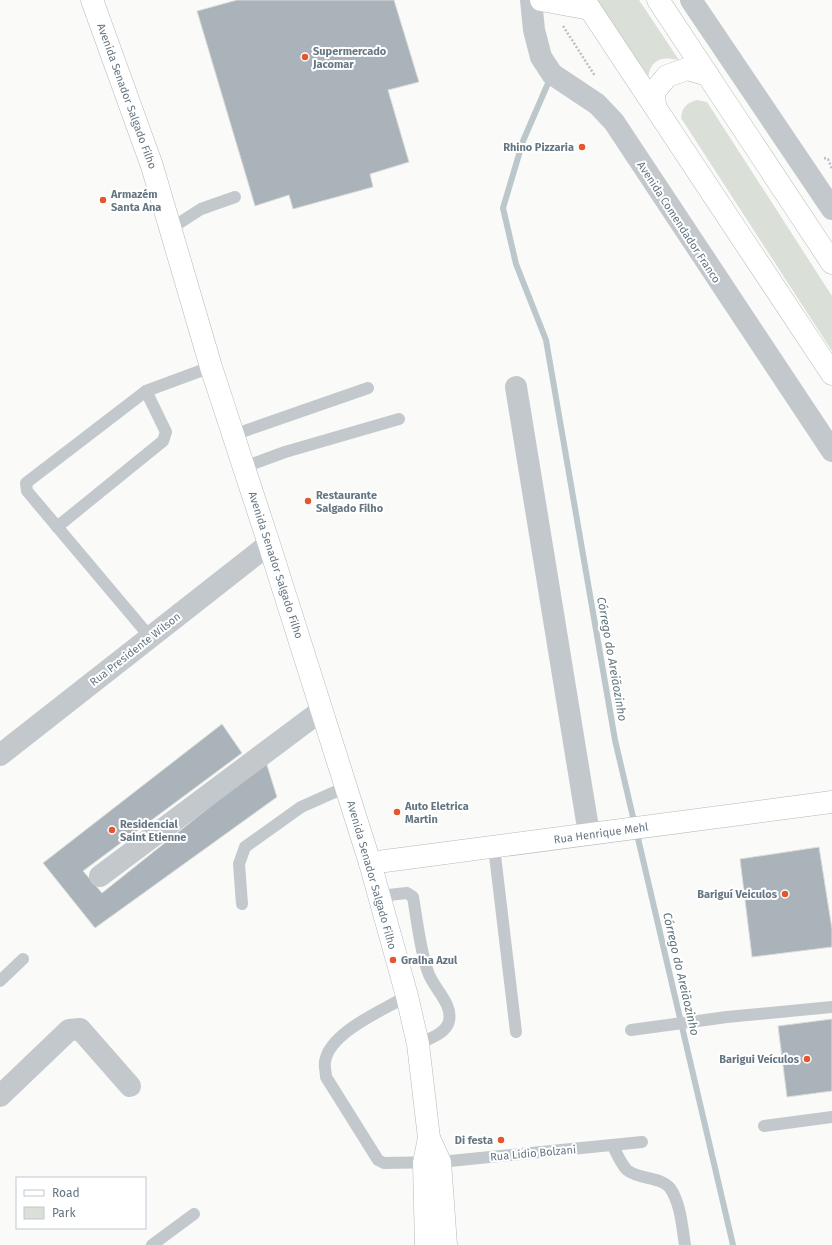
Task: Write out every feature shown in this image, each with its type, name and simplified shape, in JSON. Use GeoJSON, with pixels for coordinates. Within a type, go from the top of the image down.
{"type":"FeatureCollection","features":[{"type":"Feature","properties":{"kind":"main road","name":"Avenida Senador Salgado Filho"},"geometry":{"type":"LineString","coordinates":[[92,0],[152,166],[211,367],[370,863],[407,996],[418,1044],[432,1163],[446,1245]]}},
{"type":"Feature","properties":{"kind":"main road"},"geometry":{"type":"LineString","coordinates":[[541,0],[587,4],[832,374]]}},
{"type":"Feature","properties":{"kind":"main road"},"geometry":{"type":"LineString","coordinates":[[658,0],[832,263]]}},
{"type":"Feature","properties":{"kind":"main road"},"geometry":{"type":"LineString","coordinates":[[655,106],[654,92],[667,76],[687,69],[708,75]]}},
{"type":"Feature","properties":{"kind":"main road","name":"Rua Henrique Mehl"},"geometry":{"type":"LineString","coordinates":[[370,863],[832,802]]}},
{"type":"Feature","properties":{"kind":"main road","name":"Avenida Senador Salgado Filho"},"geometry":{"type":"LineString","coordinates":[[426,1245],[432,1163]]}},
{"type":"Feature","properties":{"kind":"street","name":"Avenida Comendador Franco"},"geometry":{"type":"LineString","coordinates":[[531,0],[534,30],[541,57],[552,74],[597,104],[614,122],[832,451]]}},
{"type":"Feature","properties":{"kind":"street"},"geometry":{"type":"LineString","coordinates":[[691,0],[832,209]]}},
{"type":"Feature","properties":{"kind":"street"},"geometry":{"type":"LineString","coordinates":[[516,387],[589,834]]}},
{"type":"Feature","properties":{"kind":"street","name":"Rua Presidente Wilson"},"geometry":{"type":"LineString","coordinates":[[0,755],[269,544]]}},
{"type":"Feature","properties":{"kind":"street"},"geometry":{"type":"LineString","coordinates":[[100,876],[322,710]]}},
{"type":"Feature","properties":{"kind":"street"},"geometry":{"type":"LineString","coordinates":[[0,1096],[69,1030],[74,1028],[80,1029],[130,1086]]}},
{"type":"Feature","properties":{"kind":"lane"},"geometry":{"type":"LineString","coordinates":[[170,229],[201,209],[235,196]]}},
{"type":"Feature","properties":{"kind":"lane"},"geometry":{"type":"LineString","coordinates":[[150,637],[27,491],[26,483],[146,391],[211,367]]}},
{"type":"Feature","properties":{"kind":"lane"},"geometry":{"type":"LineString","coordinates":[[233,435],[368,388]]}},
{"type":"Feature","properties":{"kind":"lane"},"geometry":{"type":"LineString","coordinates":[[57,527],[163,441],[166,432],[146,391]]}},
{"type":"Feature","properties":{"kind":"lane"},"geometry":{"type":"LineString","coordinates":[[244,467],[399,419]]}},
{"type":"Feature","properties":{"kind":"lane"},"geometry":{"type":"LineString","coordinates":[[242,904],[239,864],[244,846],[301,807],[346,787]]}},
{"type":"Feature","properties":{"kind":"lane"},"geometry":{"type":"LineString","coordinates":[[494,847],[516,1032]]}},
{"type":"Feature","properties":{"kind":"lane"},"geometry":{"type":"LineString","coordinates":[[379,896],[407,893],[413,897],[428,972],[440,992],[449,1016],[447,1028],[418,1044]]}},
{"type":"Feature","properties":{"kind":"lane"},"geometry":{"type":"LineString","coordinates":[[0,981],[23,959]]}},
{"type":"Feature","properties":{"kind":"lane","name":"Rua Lídio Bolzani"},"geometry":{"type":"LineString","coordinates":[[407,996],[348,1030],[333,1045],[325,1061],[326,1077],[378,1160],[384,1163],[432,1163],[642,1142]]}},
{"type":"Feature","properties":{"kind":"lane"},"geometry":{"type":"LineString","coordinates":[[631,1030],[695,1021],[832,1007]]}},
{"type":"Feature","properties":{"kind":"lane"},"geometry":{"type":"LineString","coordinates":[[764,1126],[832,1117]]}},
{"type":"Feature","properties":{"kind":"lane"},"geometry":{"type":"LineString","coordinates":[[613,1146],[628,1170],[669,1187],[676,1200],[685,1245]]}},
{"type":"Feature","properties":{"kind":"lane"},"geometry":{"type":"LineString","coordinates":[[152,1245],[194,1214]]}},
{"type":"Feature","properties":{"kind":"path"},"geometry":{"type":"LineString","coordinates":[[561,23],[596,78]]}},
{"type":"Feature","properties":{"kind":"path"},"geometry":{"type":"LineString","coordinates":[[828,159],[832,169]]}},
{"type":"Feature","properties":{"kind":"green space"},"geometry":{"type":"Polygon","coordinates":[[[596,0],[639,0],[679,60],[667,58],[658,60],[654,63],[649,72],[648,78],[596,0]]]}},
{"type":"Feature","properties":{"kind":"green space"},"geometry":{"type":"Polygon","coordinates":[[[697,100],[707,102],[832,296],[832,351],[681,118],[686,106],[697,100]]]}},
{"type":"Feature","properties":{"kind":"building"},"geometry":{"type":"Polygon","coordinates":[[[237,0],[394,0],[419,82],[388,90],[409,162],[370,174],[373,187],[293,209],[289,195],[255,206],[197,11],[237,0]]]}},
{"type":"Feature","properties":{"kind":"building","name":"Residencial Saint Etienne"},"geometry":{"type":"Polygon","coordinates":[[[222,724],[242,753],[83,871],[102,893],[266,762],[277,797],[95,928],[43,863],[222,724]]]}},
{"type":"Feature","properties":{"kind":"building","name":"Bariguí Veiculos"},"geometry":{"type":"Polygon","coordinates":[[[819,847],[832,929],[832,947],[752,957],[740,859],[819,847]]]}},
{"type":"Feature","properties":{"kind":"building","name":"Barigui Veículos"},"geometry":{"type":"Polygon","coordinates":[[[832,1019],[832,1091],[787,1097],[778,1026],[832,1019]]]}},
{"type":"Feature","properties":{"kind":"waterway","name":"Córrego do Areiãozinho"},"geometry":{"type":"LineString","coordinates":[[549,81],[523,141],[503,208],[516,264],[546,340],[615,740],[733,1245]]}},
{"type":"Feature","properties":{"kind":"place","name":"Supermercado Jacomar"},"geometry":{"type":"Point","coordinates":[305,57]}},
{"type":"Feature","properties":{"kind":"place","name":"Rhino Pizzaria"},"geometry":{"type":"Point","coordinates":[582,147]}},
{"type":"Feature","properties":{"kind":"place","name":"Armazém Santa Ana"},"geometry":{"type":"Point","coordinates":[103,200]}},
{"type":"Feature","properties":{"kind":"place","name":"Restaurante Salgado Filho"},"geometry":{"type":"Point","coordinates":[308,501]}},
{"type":"Feature","properties":{"kind":"place","name":"Auto Eletrica Martin"},"geometry":{"type":"Point","coordinates":[397,812]}},
{"type":"Feature","properties":{"kind":"place","name":"Residencial Saint Etienne"},"geometry":{"type":"Point","coordinates":[112,830]}},
{"type":"Feature","properties":{"kind":"place","name":"Bariguí Veiculos"},"geometry":{"type":"Point","coordinates":[785,894]}},
{"type":"Feature","properties":{"kind":"place","name":"Gralha Azul"},"geometry":{"type":"Point","coordinates":[393,960]}},
{"type":"Feature","properties":{"kind":"place","name":"Barigui Veículos"},"geometry":{"type":"Point","coordinates":[807,1059]}},
{"type":"Feature","properties":{"kind":"place","name":"Di festa"},"geometry":{"type":"Point","coordinates":[501,1140]}}]}
